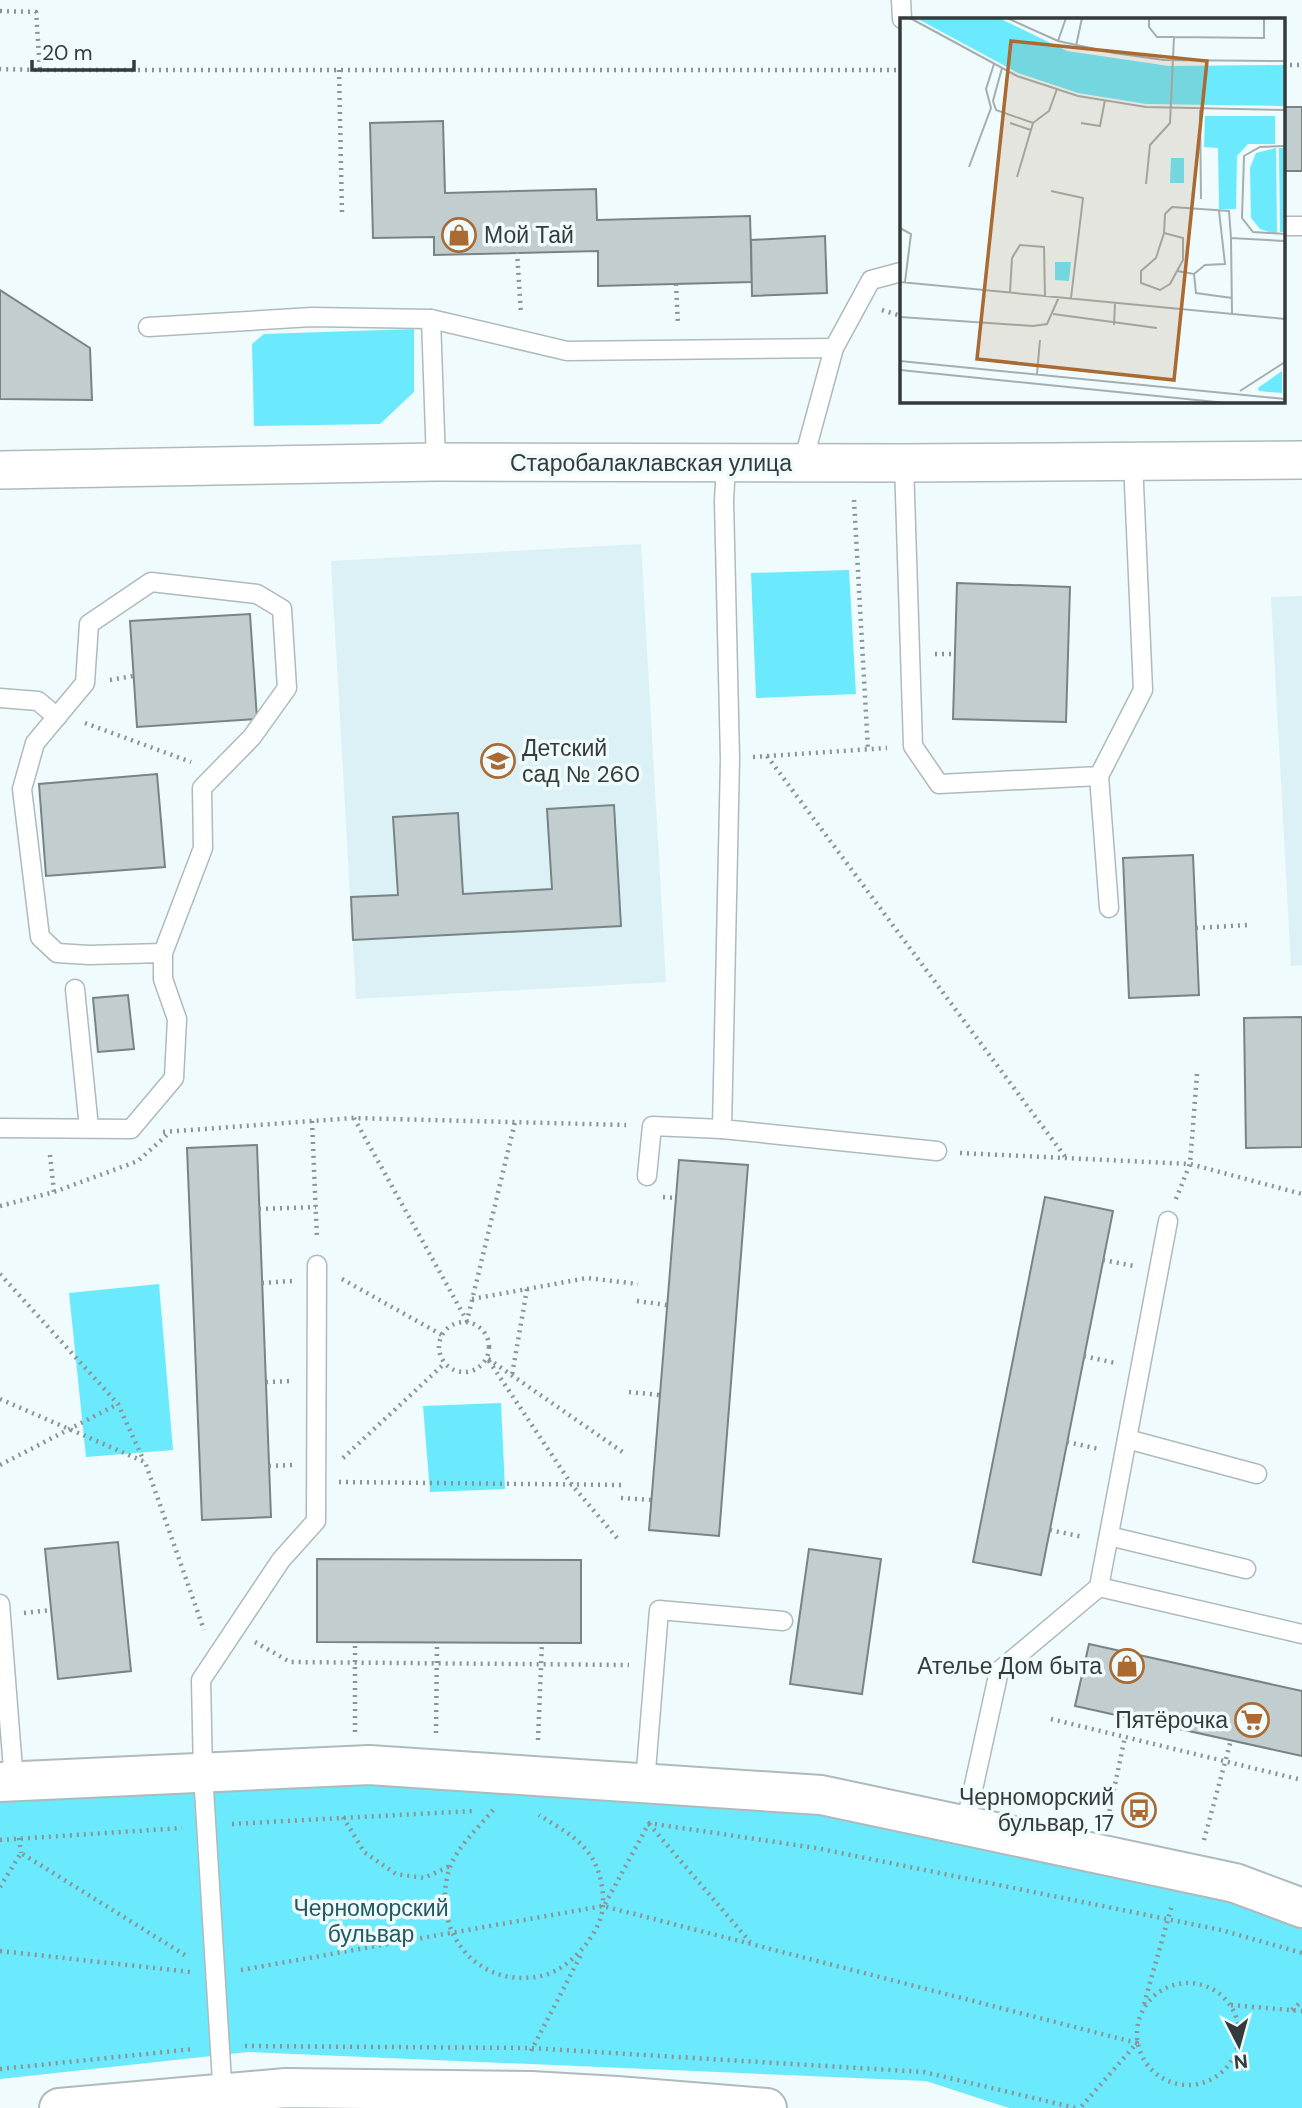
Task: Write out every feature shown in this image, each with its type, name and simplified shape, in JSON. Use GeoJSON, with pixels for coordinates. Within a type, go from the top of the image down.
{"type":"FeatureCollection","features":[{"type":"Feature","properties":{"kind":"street","name":"Старобалаклавская улица"},"geometry":{"type":"LineString","coordinates":[[0,470],[436,462],[1302,460]]}},
{"type":"Feature","properties":{"kind":"street"},"geometry":{"type":"LineString","coordinates":[[7,1782],[355,1766],[821,1795],[1235,1883],[1302,1908]]}},
{"type":"Feature","properties":{"kind":"street"},"geometry":{"type":"LineString","coordinates":[[59,2108],[224,2100],[286,2088],[531,2091],[617,2095],[767,2108]]}},
{"type":"Feature","properties":{"kind":"lane"},"geometry":{"type":"LineString","coordinates":[[901,0],[901,18]]}},
{"type":"Feature","properties":{"kind":"lane"},"geometry":{"type":"LineString","coordinates":[[1284,226],[1302,226]]}},
{"type":"Feature","properties":{"kind":"lane"},"geometry":{"type":"LineString","coordinates":[[809,463],[806,451],[834,348],[871,280],[900,272]]}},
{"type":"Feature","properties":{"kind":"lane"},"geometry":{"type":"LineString","coordinates":[[148,327],[312,317],[432,319],[567,351],[834,348]]}},
{"type":"Feature","properties":{"kind":"lane"},"geometry":{"type":"LineString","coordinates":[[432,319],[436,462]]}},
{"type":"Feature","properties":{"kind":"lane"},"geometry":{"type":"LineString","coordinates":[[1109,908],[1099,776],[1143,690],[1133,461]]}},
{"type":"Feature","properties":{"kind":"lane"},"geometry":{"type":"LineString","coordinates":[[722,1129],[730,759],[724,514],[726,463]]}},
{"type":"Feature","properties":{"kind":"lane"},"geometry":{"type":"LineString","coordinates":[[904,463],[913,746],[939,784],[1099,776]]}},
{"type":"Feature","properties":{"kind":"lane"},"geometry":{"type":"LineString","coordinates":[[0,1128],[131,1129],[174,1078],[177,1019],[163,979],[163,953],[203,848],[202,788],[252,737],[287,688],[282,609],[257,594],[151,582],[89,624],[85,683],[35,743],[22,789],[40,937],[57,953],[163,953]]}},
{"type":"Feature","properties":{"kind":"lane"},"geometry":{"type":"LineString","coordinates":[[0,698],[38,701],[58,715]]}},
{"type":"Feature","properties":{"kind":"lane"},"geometry":{"type":"LineString","coordinates":[[75,989],[89,1128]]}},
{"type":"Feature","properties":{"kind":"lane"},"geometry":{"type":"LineString","coordinates":[[647,1176],[652,1126],[722,1129],[937,1152]]}},
{"type":"Feature","properties":{"kind":"lane"},"geometry":{"type":"LineString","coordinates":[[965,1826],[999,1671],[1099,1587],[1168,1221]]}},
{"type":"Feature","properties":{"kind":"lane"},"geometry":{"type":"LineString","coordinates":[[224,2100],[203,1773],[201,1680],[281,1560],[316,1521],[317,1265]]}},
{"type":"Feature","properties":{"kind":"lane"},"geometry":{"type":"LineString","coordinates":[[1127,1439],[1257,1474]]}},
{"type":"Feature","properties":{"kind":"lane"},"geometry":{"type":"LineString","coordinates":[[1108,1539],[1246,1569]]}},
{"type":"Feature","properties":{"kind":"lane"},"geometry":{"type":"LineString","coordinates":[[1099,1587],[1302,1634]]}},
{"type":"Feature","properties":{"kind":"lane"},"geometry":{"type":"LineString","coordinates":[[0,1604],[7,1782]]}},
{"type":"Feature","properties":{"kind":"lane"},"geometry":{"type":"LineString","coordinates":[[645,1783],[659,1609],[783,1621]]}},
{"type":"Feature","properties":{"kind":"path"},"geometry":{"type":"LineString","coordinates":[[0,11],[36,12],[40,70]]}},
{"type":"Feature","properties":{"kind":"path"},"geometry":{"type":"LineString","coordinates":[[1284,65],[1302,65]]}},
{"type":"Feature","properties":{"kind":"path"},"geometry":{"type":"LineString","coordinates":[[0,69],[900,71]]}},
{"type":"Feature","properties":{"kind":"path"},"geometry":{"type":"LineString","coordinates":[[339,70],[342,215]]}},
{"type":"Feature","properties":{"kind":"path"},"geometry":{"type":"LineString","coordinates":[[517,252],[523,340]]}},
{"type":"Feature","properties":{"kind":"path"},"geometry":{"type":"LineString","coordinates":[[676,284],[678,350]]}},
{"type":"Feature","properties":{"kind":"path"},"geometry":{"type":"LineString","coordinates":[[854,500],[867,750]]}},
{"type":"Feature","properties":{"kind":"path"},"geometry":{"type":"LineString","coordinates":[[58,715],[219,771]]}},
{"type":"Feature","properties":{"kind":"path"},"geometry":{"type":"LineString","coordinates":[[730,759],[913,746]]}},
{"type":"Feature","properties":{"kind":"path"},"geometry":{"type":"LineString","coordinates":[[768,756],[1066,1158]]}},
{"type":"Feature","properties":{"kind":"path"},"geometry":{"type":"LineString","coordinates":[[1196,929],[1248,925]]}},
{"type":"Feature","properties":{"kind":"path"},"geometry":{"type":"LineString","coordinates":[[1168,1221],[1190,1164],[1197,1074]]}},
{"type":"Feature","properties":{"kind":"path"},"geometry":{"type":"LineString","coordinates":[[131,1129],[170,1132],[353,1118],[652,1126]]}},
{"type":"Feature","properties":{"kind":"path"},"geometry":{"type":"LineString","coordinates":[[353,1118],[467,1321]]}},
{"type":"Feature","properties":{"kind":"path"},"geometry":{"type":"LineString","coordinates":[[312,1121],[317,1265],[442,1335]]}},
{"type":"Feature","properties":{"kind":"path"},"geometry":{"type":"LineString","coordinates":[[467,1321],[515,1122]]}},
{"type":"Feature","properties":{"kind":"path"},"geometry":{"type":"LineString","coordinates":[[48,1130],[54,1192]]}},
{"type":"Feature","properties":{"kind":"path"},"geometry":{"type":"LineString","coordinates":[[0,1206],[54,1192],[138,1161],[170,1132]]}},
{"type":"Feature","properties":{"kind":"path"},"geometry":{"type":"LineString","coordinates":[[937,1152],[1190,1164],[1302,1194]]}},
{"type":"Feature","properties":{"kind":"path"},"geometry":{"type":"LineString","coordinates":[[259,1209],[316,1206]]}},
{"type":"Feature","properties":{"kind":"path"},"geometry":{"type":"LineString","coordinates":[[0,1274],[118,1404],[145,1462],[215,1660]]}},
{"type":"Feature","properties":{"kind":"path"},"geometry":{"type":"LineString","coordinates":[[472,1299],[587,1279],[638,1284]]}},
{"type":"Feature","properties":{"kind":"path"},"geometry":{"type":"LineString","coordinates":[[512,1375],[527,1289]]}},
{"type":"Feature","properties":{"kind":"path"},"geometry":{"type":"LineString","coordinates":[[637,1301],[667,1305]]}},
{"type":"Feature","properties":{"kind":"path"},"geometry":{"type":"LineString","coordinates":[[467,1321],[484,1330],[490,1349],[487,1358],[472,1370],[462,1372],[445,1363],[439,1345],[448,1327],[467,1321]]}},
{"type":"Feature","properties":{"kind":"path"},"geometry":{"type":"LineString","coordinates":[[487,1358],[624,1453]]}},
{"type":"Feature","properties":{"kind":"path"},"geometry":{"type":"LineString","coordinates":[[487,1358],[572,1485],[617,1538]]}},
{"type":"Feature","properties":{"kind":"path"},"geometry":{"type":"LineString","coordinates":[[317,1482],[445,1363]]}},
{"type":"Feature","properties":{"kind":"path"},"geometry":{"type":"LineString","coordinates":[[629,1392],[660,1395]]}},
{"type":"Feature","properties":{"kind":"path"},"geometry":{"type":"LineString","coordinates":[[0,1399],[145,1462]]}},
{"type":"Feature","properties":{"kind":"path"},"geometry":{"type":"LineString","coordinates":[[0,1465],[118,1404]]}},
{"type":"Feature","properties":{"kind":"path"},"geometry":{"type":"LineString","coordinates":[[317,1482],[622,1485]]}},
{"type":"Feature","properties":{"kind":"path"},"geometry":{"type":"LineString","coordinates":[[621,1498],[652,1500]]}},
{"type":"Feature","properties":{"kind":"path"},"geometry":{"type":"LineString","coordinates":[[1050,1530],[1108,1539]]}},
{"type":"Feature","properties":{"kind":"path"},"geometry":{"type":"LineString","coordinates":[[234,1630],[290,1662],[654,1666]]}},
{"type":"Feature","properties":{"kind":"path"},"geometry":{"type":"LineString","coordinates":[[355,1642],[355,1766]]}},
{"type":"Feature","properties":{"kind":"path"},"geometry":{"type":"LineString","coordinates":[[436,1770],[438,1642]]}},
{"type":"Feature","properties":{"kind":"path"},"geometry":{"type":"LineString","coordinates":[[536,1776],[542,1643]]}},
{"type":"Feature","properties":{"kind":"path"},"geometry":{"type":"LineString","coordinates":[[1051,1719],[1302,1780]]}},
{"type":"Feature","properties":{"kind":"path"},"geometry":{"type":"LineString","coordinates":[[1100,1855],[1125,1737]]}},
{"type":"Feature","properties":{"kind":"path"},"geometry":{"type":"LineString","coordinates":[[1143,2008],[1154,1995],[1169,1985],[1186,1982],[1204,1984],[1220,1993],[1231,2006],[1238,2021],[1240,2036],[1236,2053],[1228,2067],[1208,2081],[1184,2085],[1168,2081],[1154,2073],[1143,2060],[1137,2043],[1137,2025],[1167,1919],[1189,1874],[1231,1740]]}},
{"type":"Feature","properties":{"kind":"path"},"geometry":{"type":"LineString","coordinates":[[645,1783],[649,1823],[751,1943]]}},
{"type":"Feature","properties":{"kind":"path"},"geometry":{"type":"LineString","coordinates":[[493,1810],[464,1844],[450,1866],[443,1891],[446,1917],[455,1941],[472,1960],[495,1973],[520,1978],[546,1975],[569,1963],[586,1944]]}},
{"type":"Feature","properties":{"kind":"path"},"geometry":{"type":"LineString","coordinates":[[0,1840],[342,1817],[504,1811]]}},
{"type":"Feature","properties":{"kind":"path"},"geometry":{"type":"LineString","coordinates":[[548,1814],[536,1812],[578,1840],[593,1859],[601,1882],[603,1906]]}},
{"type":"Feature","properties":{"kind":"path"},"geometry":{"type":"LineString","coordinates":[[342,1817],[364,1852],[396,1874],[424,1878],[450,1866]]}},
{"type":"Feature","properties":{"kind":"path"},"geometry":{"type":"LineString","coordinates":[[636,1822],[816,1848],[1221,1930],[1302,1953]]}},
{"type":"Feature","properties":{"kind":"path"},"geometry":{"type":"LineString","coordinates":[[531,2091],[530,2049],[649,1823]]}},
{"type":"Feature","properties":{"kind":"path"},"geometry":{"type":"LineString","coordinates":[[0,1887],[21,1853],[19,1838]]}},
{"type":"Feature","properties":{"kind":"path"},"geometry":{"type":"LineString","coordinates":[[21,1853],[215,1974]]}},
{"type":"Feature","properties":{"kind":"path"},"geometry":{"type":"LineString","coordinates":[[0,1951],[215,1974],[603,1906],[1137,2043]]}},
{"type":"Feature","properties":{"kind":"path"},"geometry":{"type":"LineString","coordinates":[[1292,2010],[1302,2001]]}},
{"type":"Feature","properties":{"kind":"path"},"geometry":{"type":"LineString","coordinates":[[1231,2006],[1302,2011]]}},
{"type":"Feature","properties":{"kind":"path"},"geometry":{"type":"LineString","coordinates":[[1080,2108],[1137,2043]]}},
{"type":"Feature","properties":{"kind":"shaded area","name":"Детский сад № 260"},"geometry":{"type":"Polygon","coordinates":[[[641,544],[666,982],[356,999],[331,561],[641,544]]]}},
{"type":"Feature","properties":{"kind":"shaded area"},"geometry":{"type":"Polygon","coordinates":[[[1302,596],[1302,965],[1291,966],[1271,597],[1302,596]]]}},
{"type":"Feature","properties":{"kind":"green space"},"geometry":{"type":"Polygon","coordinates":[[[414,329],[414,392],[380,424],[254,426],[252,344],[264,334],[414,329]]]}},
{"type":"Feature","properties":{"kind":"green space"},"geometry":{"type":"Polygon","coordinates":[[[849,570],[856,694],[756,698],[751,573],[849,570]]]}},
{"type":"Feature","properties":{"kind":"green space"},"geometry":{"type":"Polygon","coordinates":[[[159,1284],[173,1450],[86,1457],[69,1293],[159,1284]]]}},
{"type":"Feature","properties":{"kind":"green space"},"geometry":{"type":"Polygon","coordinates":[[[501,1403],[505,1489],[430,1492],[423,1406],[501,1403]]]}},
{"type":"Feature","properties":{"kind":"green space","name":"Черноморский бульвар"},"geometry":{"type":"Polygon","coordinates":[[[371,1784],[823,1815],[1231,1901],[1302,1926],[1302,2108],[1009,2108],[926,2081],[248,2052],[0,2079],[0,1801],[371,1784]]]}},
{"type":"Feature","properties":{"kind":"building"},"geometry":{"type":"Polygon","coordinates":[[[1284,107],[1302,107],[1302,171],[1284,171],[1284,107]]]}},
{"type":"Feature","properties":{"kind":"building"},"geometry":{"type":"Polygon","coordinates":[[[443,121],[445,193],[596,189],[597,220],[750,216],[752,282],[598,286],[598,251],[434,255],[434,237],[373,238],[370,123],[443,121]]]}},
{"type":"Feature","properties":{"kind":"building"},"geometry":{"type":"Polygon","coordinates":[[[825,236],[827,293],[752,296],[751,240],[825,236]]]}},
{"type":"Feature","properties":{"kind":"building"},"geometry":{"type":"Polygon","coordinates":[[[0,290],[90,348],[92,400],[0,399],[0,290]]]}},
{"type":"Feature","properties":{"kind":"building"},"geometry":{"type":"Polygon","coordinates":[[[957,583],[1070,587],[1066,722],[953,719],[957,583]]]}},
{"type":"Feature","properties":{"kind":"building"},"geometry":{"type":"Polygon","coordinates":[[[250,614],[257,719],[137,727],[130,621],[250,614]]]}},
{"type":"Feature","properties":{"kind":"building"},"geometry":{"type":"Polygon","coordinates":[[[157,774],[165,867],[46,876],[39,784],[157,774]]]}},
{"type":"Feature","properties":{"kind":"building"},"geometry":{"type":"Polygon","coordinates":[[[614,805],[621,926],[353,940],[351,897],[398,895],[393,817],[458,813],[463,894],[552,889],[547,809],[614,805]]]}},
{"type":"Feature","properties":{"kind":"building"},"geometry":{"type":"Polygon","coordinates":[[[1193,855],[1199,995],[1129,998],[1123,858],[1193,855]]]}},
{"type":"Feature","properties":{"kind":"building"},"geometry":{"type":"Polygon","coordinates":[[[128,995],[134,1049],[98,1052],[93,998],[128,995]]]}},
{"type":"Feature","properties":{"kind":"building"},"geometry":{"type":"Polygon","coordinates":[[[1302,1017],[1302,1147],[1246,1148],[1244,1018],[1302,1017]]]}},
{"type":"Feature","properties":{"kind":"building"},"geometry":{"type":"Polygon","coordinates":[[[257,1145],[271,1517],[202,1520],[187,1148],[257,1145]]]}},
{"type":"Feature","properties":{"kind":"building"},"geometry":{"type":"Polygon","coordinates":[[[679,1160],[748,1165],[719,1536],[649,1530],[679,1160]]]}},
{"type":"Feature","properties":{"kind":"building"},"geometry":{"type":"Polygon","coordinates":[[[1045,1197],[1113,1211],[1041,1575],[973,1562],[1045,1197]]]}},
{"type":"Feature","properties":{"kind":"building"},"geometry":{"type":"Polygon","coordinates":[[[118,1542],[131,1671],[58,1679],[45,1549],[118,1542]]]}},
{"type":"Feature","properties":{"kind":"building"},"geometry":{"type":"Polygon","coordinates":[[[809,1549],[881,1559],[862,1694],[790,1684],[809,1549]]]}},
{"type":"Feature","properties":{"kind":"building"},"geometry":{"type":"Polygon","coordinates":[[[317,1559],[581,1560],[581,1643],[317,1642],[317,1559]]]}},
{"type":"Feature","properties":{"kind":"building"},"geometry":{"type":"Polygon","coordinates":[[[1089,1644],[1302,1691],[1302,1756],[1075,1706],[1089,1644]]]}},
{"type":"Feature","properties":{"kind":"place","name":"Мой Тай"},"geometry":{"type":"Point","coordinates":[459,235]}},
{"type":"Feature","properties":{"kind":"place","name":"Детский сад № 260"},"geometry":{"type":"Point","coordinates":[498,761]}},
{"type":"Feature","properties":{"kind":"place","name":"Ателье Дом быта"},"geometry":{"type":"Point","coordinates":[1127,1666]}},
{"type":"Feature","properties":{"kind":"place","name":"Пятёрочка"},"geometry":{"type":"Point","coordinates":[1252,1720]}},
{"type":"Feature","properties":{"kind":"place","name":"Черноморский бульвар, 17"},"geometry":{"type":"Point","coordinates":[1139,1810]}}]}
